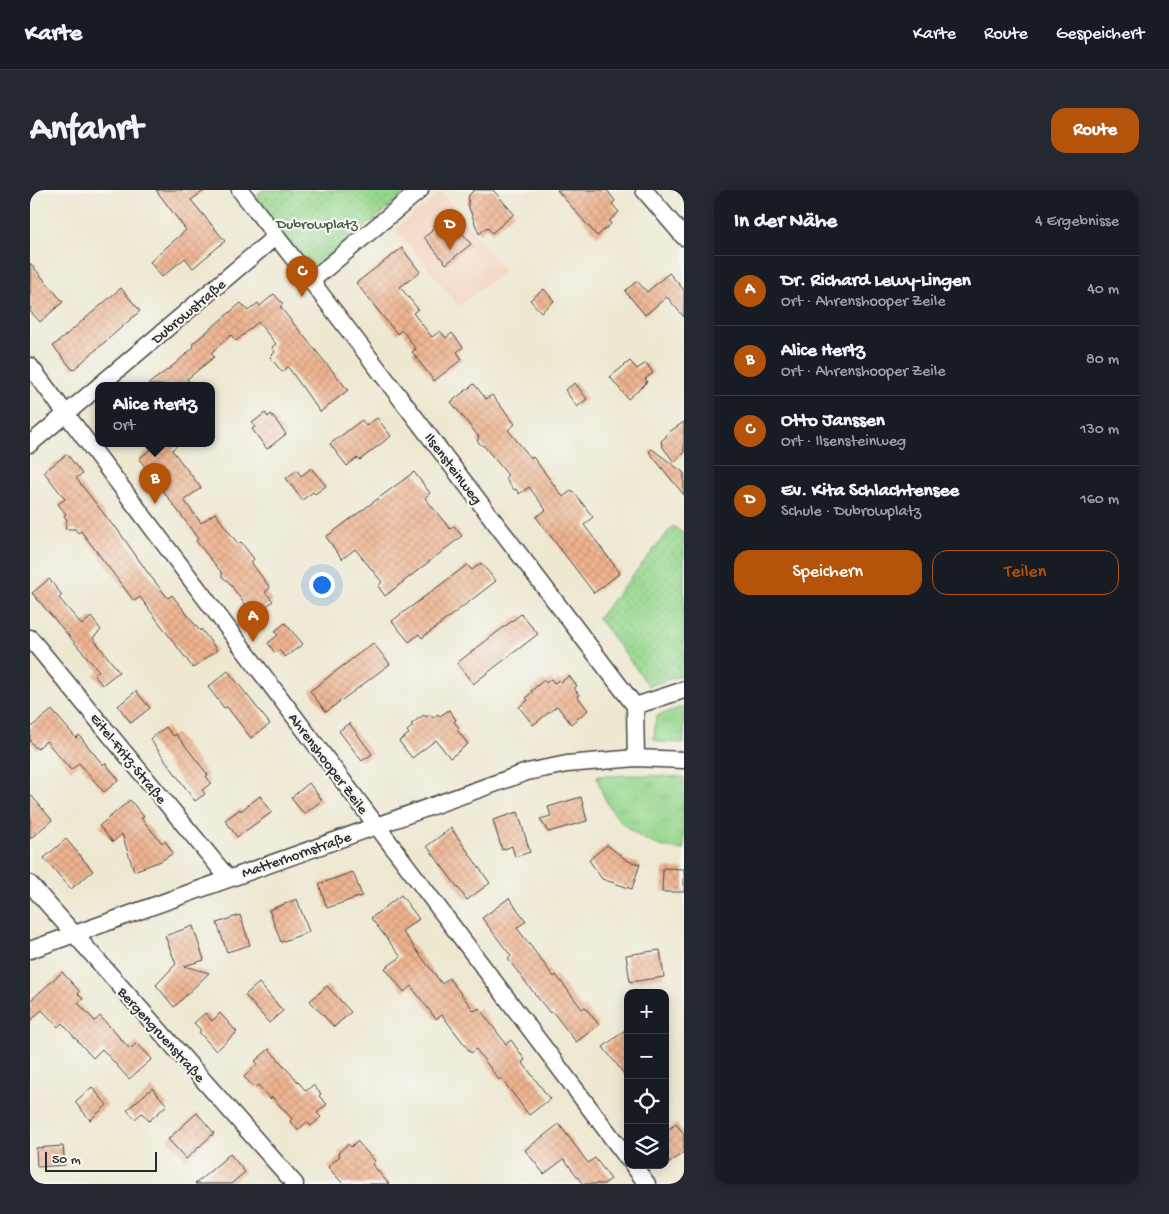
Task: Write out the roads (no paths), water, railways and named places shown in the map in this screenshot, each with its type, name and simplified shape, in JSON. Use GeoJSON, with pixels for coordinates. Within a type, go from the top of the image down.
{"type":"FeatureCollection","features":[{"type":"Feature","properties":{"kind":"street"},"geometry":{"type":"LineString","coordinates":[[311,281],[420,190]]}},
{"type":"Feature","properties":{"kind":"street"},"geometry":{"type":"LineString","coordinates":[[644,190],[684,238]]}},
{"type":"Feature","properties":{"kind":"street","name":"Ilsensteinweg"},"geometry":{"type":"LineString","coordinates":[[246,192],[276,236],[635,706]]}},
{"type":"Feature","properties":{"kind":"street","name":"Dubrowstraße"},"geometry":{"type":"LineString","coordinates":[[104,382],[276,236]]}},
{"type":"Feature","properties":{"kind":"street","name":"Ahrenshooper Zeile"},"geometry":{"type":"LineString","coordinates":[[30,366],[624,1154]]}},
{"type":"Feature","properties":{"kind":"street","name":"Dubrowstraße"},"geometry":{"type":"LineString","coordinates":[[30,444],[95,389]]}},
{"type":"Feature","properties":{"kind":"street","name":"Eitel-Fritz-Straße"},"geometry":{"type":"LineString","coordinates":[[30,638],[228,878]]}},
{"type":"Feature","properties":{"kind":"street"},"geometry":{"type":"LineString","coordinates":[[636,758],[635,706],[684,690]]}},
{"type":"Feature","properties":{"kind":"street","name":"Matterhornstraße"},"geometry":{"type":"LineString","coordinates":[[30,950],[527,772],[567,764],[636,758],[684,760]]}},
{"type":"Feature","properties":{"kind":"street","name":"Bergengruenstraße"},"geometry":{"type":"LineString","coordinates":[[30,884],[295,1184]]}},
{"type":"Feature","properties":{"kind":"street"},"geometry":{"type":"LineString","coordinates":[[636,1169],[647,1184]]}},
{"type":"Feature","properties":{"kind":"place","name":"Ev. Kita Schlachtensee"},"geometry":{"type":"Point","coordinates":[450,250]}},
{"type":"Feature","properties":{"kind":"place","name":"Otto Janssen"},"geometry":{"type":"Point","coordinates":[302,297]}},
{"type":"Feature","properties":{"kind":"place","name":"Alice Hertz"},"geometry":{"type":"Point","coordinates":[155,504]}},
{"type":"Feature","properties":{"kind":"place","name":"Dr. Richard Lewy-Lingen"},"geometry":{"type":"Point","coordinates":[253,642]}},
{"type":"Feature","properties":{"kind":"park label","name":"Dubrowplatz"},"geometry":{"type":"Point","coordinates":[317,223]}}]}
